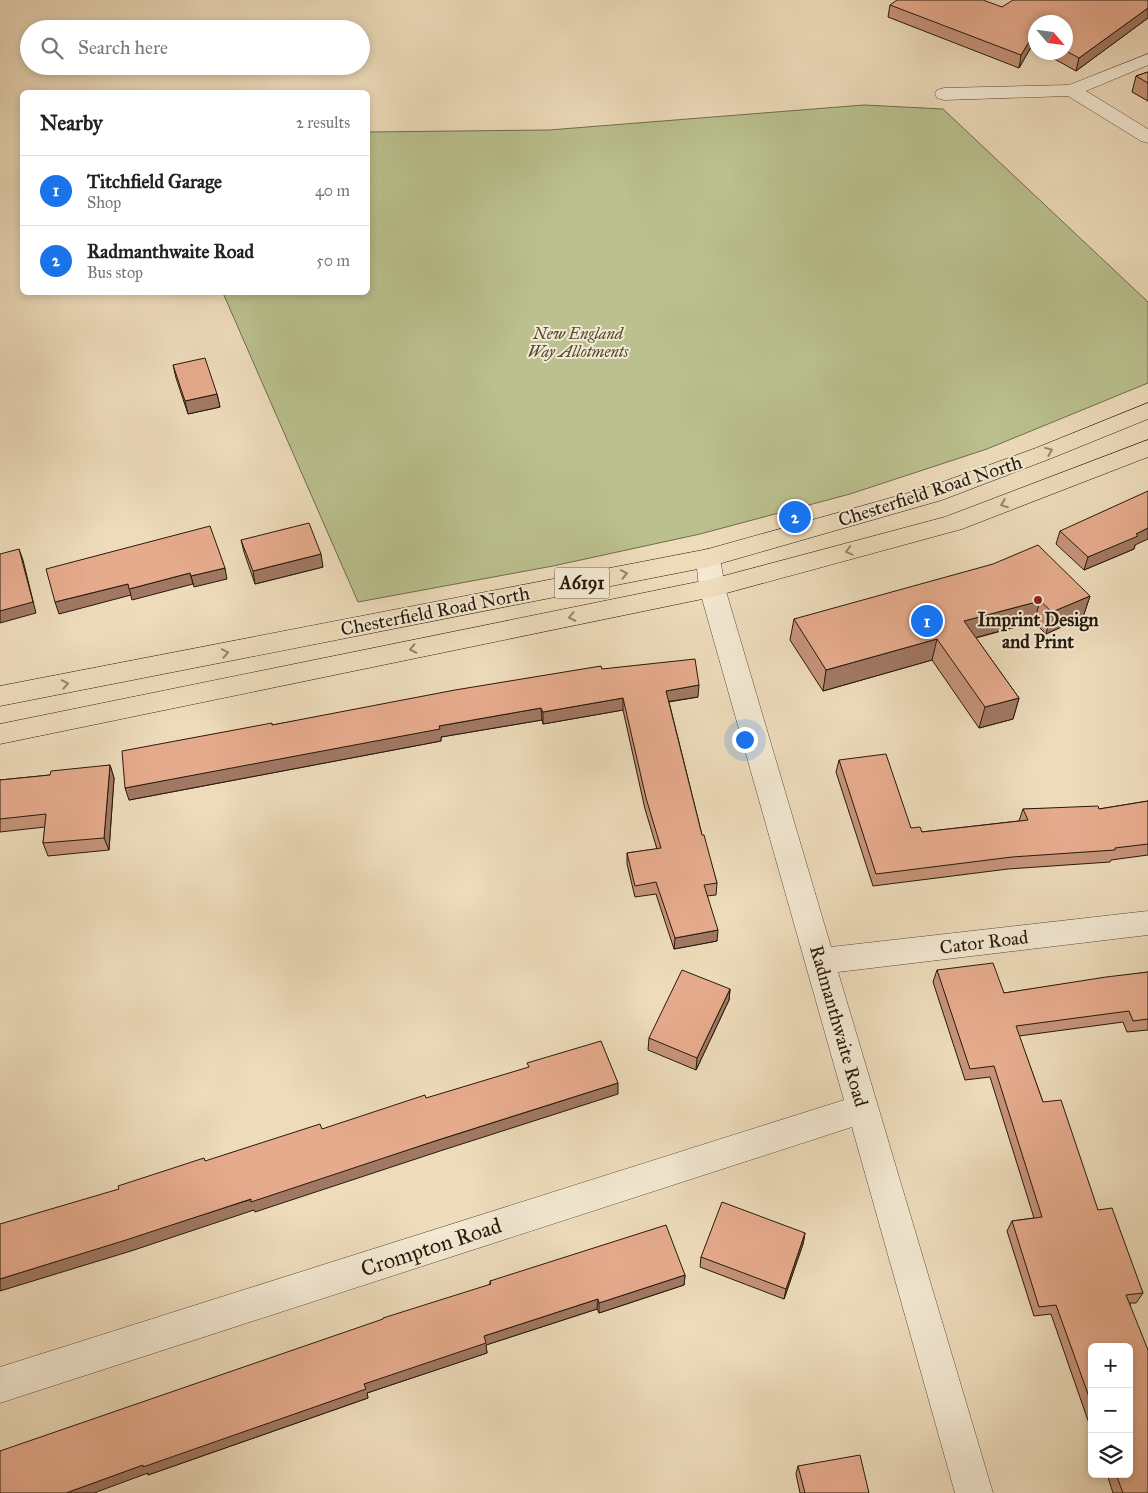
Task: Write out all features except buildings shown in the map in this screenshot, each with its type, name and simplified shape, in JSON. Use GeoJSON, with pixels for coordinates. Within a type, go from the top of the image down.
{"type":"FeatureCollection","features":[{"type":"Feature","properties":{"kind":"main road","name":"Chesterfield Road North"},"geometry":{"type":"LineString","coordinates":[[0,696],[710,573],[934,494],[1044,453],[1148,410]]}},
{"type":"Feature","properties":{"kind":"main road","name":"Chesterfield Road North"},"geometry":{"type":"LineString","coordinates":[[0,734],[710,573],[953,523],[1148,448]]}},
{"type":"Feature","properties":{"kind":"main road"},"geometry":{"type":"LineString","coordinates":[[40,688],[44,725]]}},
{"type":"Feature","properties":{"kind":"street"},"geometry":{"type":"LineString","coordinates":[[944,94],[1072,90],[1148,59]]}},
{"type":"Feature","properties":{"kind":"street"},"geometry":{"type":"LineString","coordinates":[[1072,90],[1148,137]]}},
{"type":"Feature","properties":{"kind":"street","name":"Radmanthwaite Road"},"geometry":{"type":"LineString","coordinates":[[710,573],[862,1109],[974,1493]]}},
{"type":"Feature","properties":{"kind":"street","name":"Cator Road"},"geometry":{"type":"LineString","coordinates":[[820,961],[1148,923]]}},
{"type":"Feature","properties":{"kind":"street","name":"Crompton Road"},"geometry":{"type":"LineString","coordinates":[[0,1385],[862,1109]]}},
{"type":"Feature","properties":{"kind":"green space","name":"New England Way Allotments"},"geometry":{"type":"Polygon","coordinates":[[[864,105],[943,109],[1148,302],[1148,383],[987,449],[850,494],[700,534],[553,566],[358,602],[224,295],[370,295],[370,132],[549,130],[864,105]]]}},
{"type":"Feature","properties":{"kind":"place","name":"Radmanthwaite Road"},"geometry":{"type":"Point","coordinates":[795,517]}},
{"type":"Feature","properties":{"kind":"place","name":"Imprint Design and Print"},"geometry":{"type":"Point","coordinates":[1038,600]}},
{"type":"Feature","properties":{"kind":"place","name":"Titchfield Garage"},"geometry":{"type":"Point","coordinates":[927,621]}}]}
